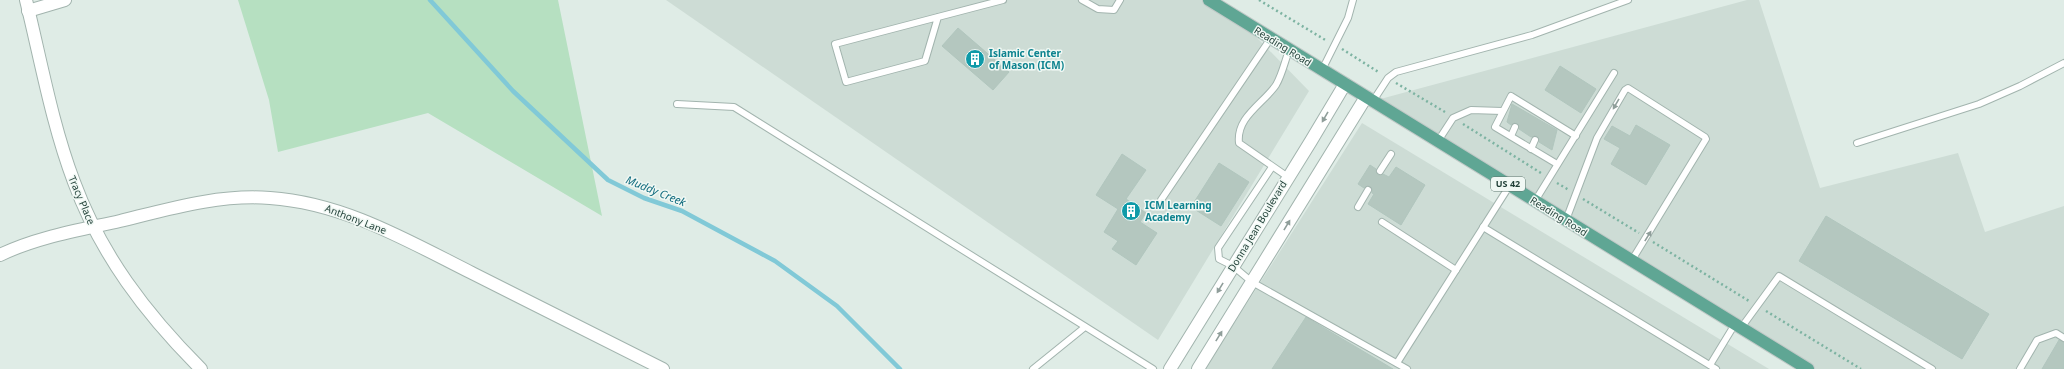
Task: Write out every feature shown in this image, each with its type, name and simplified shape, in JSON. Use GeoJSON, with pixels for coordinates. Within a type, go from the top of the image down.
{"type":"FeatureCollection","features":[{"type":"Feature","properties":{"kind":"main road","name":"Reading Road"},"geometry":{"type":"LineString","coordinates":[[1208,0],[1808,369]]}},
{"type":"Feature","properties":{"kind":"street"},"geometry":{"type":"LineString","coordinates":[[27,5],[65,0]]}},
{"type":"Feature","properties":{"kind":"street","name":"Tracy Place"},"geometry":{"type":"LineString","coordinates":[[27,5],[57,130],[73,181],[93,227],[128,285],[147,311],[201,369]]}},
{"type":"Feature","properties":{"kind":"street","name":"Donna Jean Boulevard"},"geometry":{"type":"LineString","coordinates":[[1170,369],[1345,84]]}},
{"type":"Feature","properties":{"kind":"street"},"geometry":{"type":"LineString","coordinates":[[1198,369],[1369,99]]}},
{"type":"Feature","properties":{"kind":"street","name":"Anthony Lane"},"geometry":{"type":"LineString","coordinates":[[0,255],[60,235],[195,203],[237,198],[269,197],[311,203],[341,211],[390,232],[663,369]]}},
{"type":"Feature","properties":{"kind":"lane"},"geometry":{"type":"LineString","coordinates":[[938,17],[925,61],[846,82],[835,44],[938,17],[1003,0]]}},
{"type":"Feature","properties":{"kind":"lane"},"geometry":{"type":"LineString","coordinates":[[1082,0],[1098,10],[1114,10],[1120,0]]}},
{"type":"Feature","properties":{"kind":"lane"},"geometry":{"type":"LineString","coordinates":[[1322,70],[1348,18],[1353,0]]}},
{"type":"Feature","properties":{"kind":"lane"},"geometry":{"type":"LineString","coordinates":[[1369,99],[1388,78],[1404,69],[1532,35],[1628,0]]}},
{"type":"Feature","properties":{"kind":"lane"},"geometry":{"type":"LineString","coordinates":[[1161,200],[1237,85],[1271,38]]}},
{"type":"Feature","properties":{"kind":"lane"},"geometry":{"type":"LineString","coordinates":[[1288,177],[1239,143],[1238,136],[1246,118],[1276,84],[1289,50]]}},
{"type":"Feature","properties":{"kind":"lane"},"geometry":{"type":"LineString","coordinates":[[1857,143],[1979,104],[2020,86],[2064,63]]}},
{"type":"Feature","properties":{"kind":"lane"},"geometry":{"type":"LineString","coordinates":[[1535,201],[1614,73]]}},
{"type":"Feature","properties":{"kind":"lane"},"geometry":{"type":"LineString","coordinates":[[1566,220],[1577,195],[1597,138],[1625,90],[1628,88],[1706,139],[1647,238],[1632,260]]}},
{"type":"Feature","properties":{"kind":"lane"},"geometry":{"type":"LineString","coordinates":[[1557,164],[1495,127],[1511,96],[1524,107],[1545,120],[1576,136]]}},
{"type":"Feature","properties":{"kind":"lane"},"geometry":{"type":"LineString","coordinates":[[677,104],[734,107],[1153,369]]}},
{"type":"Feature","properties":{"kind":"lane"},"geometry":{"type":"LineString","coordinates":[[1438,141],[1453,118],[1471,110],[1502,111]]}},
{"type":"Feature","properties":{"kind":"lane"},"geometry":{"type":"LineString","coordinates":[[1511,136],[1515,127]]}},
{"type":"Feature","properties":{"kind":"lane"},"geometry":{"type":"LineString","coordinates":[[1531,149],[1536,140]]}},
{"type":"Feature","properties":{"kind":"lane"},"geometry":{"type":"LineString","coordinates":[[1380,172],[1391,154]]}},
{"type":"Feature","properties":{"kind":"lane"},"geometry":{"type":"LineString","coordinates":[[1272,167],[1218,248],[1219,259],[1233,266],[1252,282],[1407,369]]}},
{"type":"Feature","properties":{"kind":"lane"},"geometry":{"type":"LineString","coordinates":[[1397,363],[1510,185]]}},
{"type":"Feature","properties":{"kind":"lane"},"geometry":{"type":"LineString","coordinates":[[1358,207],[1368,190]]}},
{"type":"Feature","properties":{"kind":"lane"},"geometry":{"type":"LineString","coordinates":[[1382,222],[1456,270]]}},
{"type":"Feature","properties":{"kind":"lane"},"geometry":{"type":"LineString","coordinates":[[1483,227],[1716,369]]}},
{"type":"Feature","properties":{"kind":"lane"},"geometry":{"type":"LineString","coordinates":[[1710,365],[1738,326],[1759,306],[1779,276],[1932,369]]}},
{"type":"Feature","properties":{"kind":"lane"},"geometry":{"type":"LineString","coordinates":[[1033,369],[1086,327]]}},
{"type":"Feature","properties":{"kind":"lane"},"geometry":{"type":"LineString","coordinates":[[2020,369],[2037,340],[2056,333],[2064,338]]}},
{"type":"Feature","properties":{"kind":"path"},"geometry":{"type":"LineString","coordinates":[[1259,0],[1335,45],[1548,178],[1861,369]]}},
{"type":"Feature","properties":{"kind":"shaded area"},"geometry":{"type":"Polygon","coordinates":[[[666,0],[1220,0],[1309,91],[1158,340],[666,0]]]}},
{"type":"Feature","properties":{"kind":"shaded area"},"geometry":{"type":"Polygon","coordinates":[[[1747,0],[1759,0],[1820,188],[1958,153],[1985,232],[2064,206],[2064,369],[1808,369],[1373,101],[1747,0]]]}},
{"type":"Feature","properties":{"kind":"shaded area"},"geometry":{"type":"Polygon","coordinates":[[[1362,123],[1769,369],[1205,369],[1362,123]]]}},
{"type":"Feature","properties":{"kind":"green space"},"geometry":{"type":"Polygon","coordinates":[[[238,0],[558,0],[602,216],[428,113],[278,152],[269,100],[238,0]]]}},
{"type":"Feature","properties":{"kind":"building","name":"Islamic Center of Mason (ICM)"},"geometry":{"type":"Polygon","coordinates":[[[958,28],[1009,72],[993,90],[942,46],[958,28]]]}},
{"type":"Feature","properties":{"kind":"building"},"geometry":{"type":"Polygon","coordinates":[[[1560,66],[1596,89],[1581,113],[1545,90],[1560,66]]]}},
{"type":"Feature","properties":{"kind":"building"},"geometry":{"type":"Polygon","coordinates":[[[1512,104],[1557,130],[1552,150],[1539,142],[1537,136],[1531,137],[1519,129],[1517,123],[1511,125],[1507,122],[1512,104]]]}},
{"type":"Feature","properties":{"kind":"building"},"geometry":{"type":"Polygon","coordinates":[[[1636,125],[1670,145],[1646,185],[1611,164],[1620,148],[1604,139],[1612,126],[1630,136],[1636,125]]]}},
{"type":"Feature","properties":{"kind":"building","name":"ICM Learning Academy"},"geometry":{"type":"Polygon","coordinates":[[[1122,154],[1146,170],[1126,199],[1146,213],[1140,222],[1157,233],[1136,265],[1112,249],[1118,241],[1104,232],[1118,209],[1096,195],[1122,154]]]}},
{"type":"Feature","properties":{"kind":"building"},"geometry":{"type":"Polygon","coordinates":[[[1219,163],[1249,182],[1221,226],[1191,207],[1219,163]]]}},
{"type":"Feature","properties":{"kind":"building"},"geometry":{"type":"Polygon","coordinates":[[[1370,165],[1376,169],[1378,175],[1383,174],[1389,177],[1396,167],[1425,185],[1401,225],[1368,204],[1374,194],[1372,193],[1372,188],[1368,186],[1364,188],[1358,184],[1370,165]]]}},
{"type":"Feature","properties":{"kind":"building"},"geometry":{"type":"Polygon","coordinates":[[[1826,216],[1989,314],[1962,359],[1799,261],[1826,216]]]}},
{"type":"Feature","properties":{"kind":"building"},"geometry":{"type":"Polygon","coordinates":[[[1306,317],[1324,328],[1393,369],[1272,369],[1306,317]]]}},
{"type":"Feature","properties":{"kind":"building"},"geometry":{"type":"Polygon","coordinates":[[[2059,340],[2064,342],[2064,369],[2042,369],[2059,340]]]}},
{"type":"Feature","properties":{"kind":"waterway","name":"Muddy Creek"},"geometry":{"type":"LineString","coordinates":[[430,0],[513,91],[608,180],[644,198],[682,211],[775,261],[837,306],[900,369]]}},
{"type":"Feature","properties":{"kind":"place","name":"Islamic Center of Mason (ICM)"},"geometry":{"type":"Point","coordinates":[975,59]}},
{"type":"Feature","properties":{"kind":"place","name":"ICM Learning Academy"},"geometry":{"type":"Point","coordinates":[1131,211]}}]}
